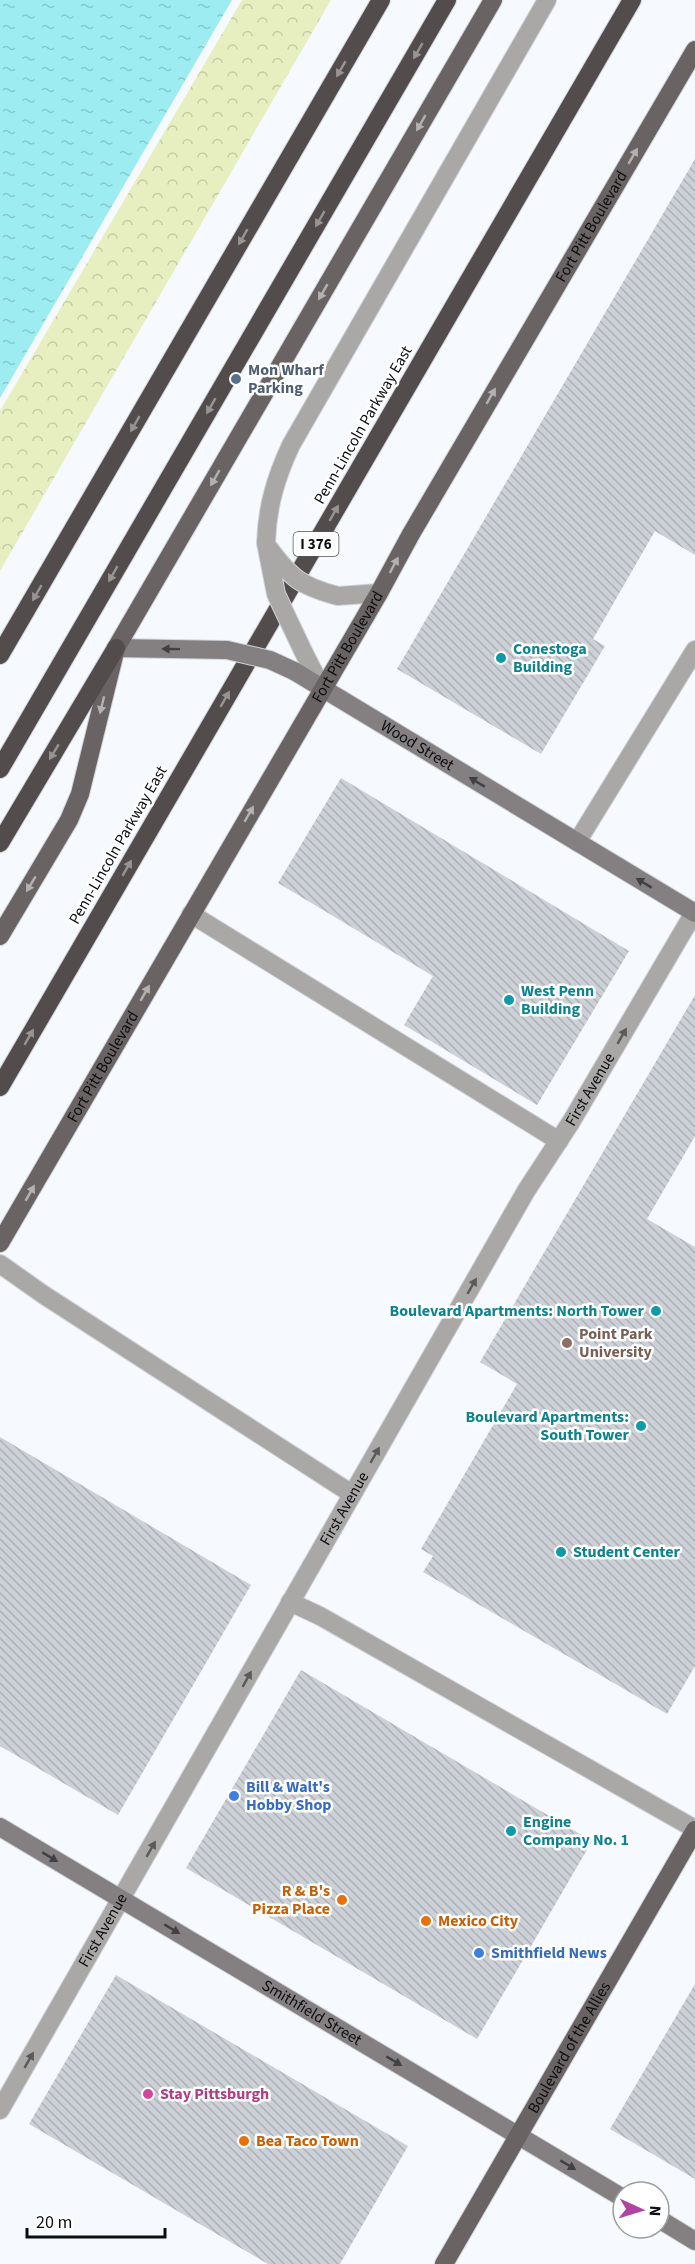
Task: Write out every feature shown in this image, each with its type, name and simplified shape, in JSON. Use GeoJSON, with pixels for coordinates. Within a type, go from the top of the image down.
{"type":"FeatureCollection","features":[{"type":"Feature","properties":{"kind":"highway"},"geometry":{"type":"LineString","coordinates":[[0,655],[381,0]]}},
{"type":"Feature","properties":{"kind":"highway"},"geometry":{"type":"LineString","coordinates":[[0,769],[447,0]]}},
{"type":"Feature","properties":{"kind":"highway","name":"Penn-Lincoln Parkway East"},"geometry":{"type":"LineString","coordinates":[[0,1087],[632,0]]}},
{"type":"Feature","properties":{"kind":"highway"},"geometry":{"type":"LineString","coordinates":[[0,843],[116,648]]}},
{"type":"Feature","properties":{"kind":"main road"},"geometry":{"type":"LineString","coordinates":[[0,936],[73,812],[80,794],[116,648],[493,0]]}},
{"type":"Feature","properties":{"kind":"main road","name":"Fort Pitt Boulevard"},"geometry":{"type":"LineString","coordinates":[[0,1243],[695,50]]}},
{"type":"Feature","properties":{"kind":"main road","name":"Wood Street"},"geometry":{"type":"LineString","coordinates":[[116,648],[227,650],[270,660],[294,671],[695,912]]}},
{"type":"Feature","properties":{"kind":"main road","name":"Smithfield Street"},"geometry":{"type":"LineString","coordinates":[[0,1827],[611,2191]]}},
{"type":"Feature","properties":{"kind":"main road","name":"Boulevard of the Allies"},"geometry":{"type":"LineString","coordinates":[[444,2264],[695,1830]]}},
{"type":"Feature","properties":{"kind":"main road"},"geometry":{"type":"LineString","coordinates":[[671,2226],[695,2241]]}},
{"type":"Feature","properties":{"kind":"street"},"geometry":{"type":"LineString","coordinates":[[322,688],[276,594],[266,543],[271,495],[291,445],[547,0]]}},
{"type":"Feature","properties":{"kind":"street"},"geometry":{"type":"LineString","coordinates":[[266,543],[285,570],[301,583],[318,591],[338,596],[379,593]]}},
{"type":"Feature","properties":{"kind":"street"},"geometry":{"type":"LineString","coordinates":[[576,842],[695,650]]}},
{"type":"Feature","properties":{"kind":"street","name":"First Avenue"},"geometry":{"type":"LineString","coordinates":[[0,2110],[526,1191],[559,1141],[695,912]]}},
{"type":"Feature","properties":{"kind":"street"},"geometry":{"type":"LineString","coordinates":[[191,914],[559,1141]]}},
{"type":"Feature","properties":{"kind":"street"},"geometry":{"type":"LineString","coordinates":[[0,1264],[44,1295],[352,1494]]}},
{"type":"Feature","properties":{"kind":"street"},"geometry":{"type":"LineString","coordinates":[[290,1602],[623,1786],[695,1830]]}},
{"type":"Feature","properties":{"kind":"green space"},"geometry":{"type":"Polygon","coordinates":[[[242,0],[331,0],[0,571],[0,411],[242,0]]]}},
{"type":"Feature","properties":{"kind":"water"},"geometry":{"type":"Polygon","coordinates":[[[0,0],[232,0],[0,398],[0,0]]]}},
{"type":"Feature","properties":{"kind":"building"},"geometry":{"type":"Polygon","coordinates":[[[695,159],[695,555],[655,531],[593,639],[605,646],[541,754],[397,669],[695,159]]]}},
{"type":"Feature","properties":{"kind":"building"},"geometry":{"type":"Polygon","coordinates":[[[341,778],[629,951],[537,1105],[404,1025],[433,976],[278,883],[341,778]]]}},
{"type":"Feature","properties":{"kind":"building"},"geometry":{"type":"Polygon","coordinates":[[[695,995],[695,1136],[647,1219],[695,1247],[695,1666],[667,1714],[423,1572],[433,1556],[421,1549],[517,1384],[480,1362],[695,995]]]}},
{"type":"Feature","properties":{"kind":"building"},"geometry":{"type":"Polygon","coordinates":[[[0,1437],[251,1585],[118,1815],[0,1746],[0,1437]]]}},
{"type":"Feature","properties":{"kind":"building"},"geometry":{"type":"Polygon","coordinates":[[[301,1670],[592,1841],[477,2039],[186,1868],[301,1670]]]}},
{"type":"Feature","properties":{"kind":"building"},"geometry":{"type":"Polygon","coordinates":[[[116,1975],[408,2146],[340,2264],[268,2264],[29,2124],[116,1975]]]}},
{"type":"Feature","properties":{"kind":"building"},"geometry":{"type":"Polygon","coordinates":[[[695,1984],[695,2179],[610,2129],[695,1984]]]}},
{"type":"Feature","properties":{"kind":"place","name":"Mon Wharf Parking"},"geometry":{"type":"Point","coordinates":[236,379]}},
{"type":"Feature","properties":{"kind":"place","name":"Conestoga Building"},"geometry":{"type":"Point","coordinates":[501,658]}},
{"type":"Feature","properties":{"kind":"place","name":"West Penn Building"},"geometry":{"type":"Point","coordinates":[509,1000]}},
{"type":"Feature","properties":{"kind":"place","name":"Boulevard Apartments: North Tower"},"geometry":{"type":"Point","coordinates":[656,1311]}},
{"type":"Feature","properties":{"kind":"place","name":"Point Park University"},"geometry":{"type":"Point","coordinates":[567,1343]}},
{"type":"Feature","properties":{"kind":"place","name":"Boulevard Apartments: South Tower"},"geometry":{"type":"Point","coordinates":[641,1426]}},
{"type":"Feature","properties":{"kind":"place","name":"Student Center"},"geometry":{"type":"Point","coordinates":[561,1552]}},
{"type":"Feature","properties":{"kind":"place","name":"Bill & Walt's Hobby Shop"},"geometry":{"type":"Point","coordinates":[234,1796]}},
{"type":"Feature","properties":{"kind":"place","name":"Engine Company No. 1"},"geometry":{"type":"Point","coordinates":[511,1831]}},
{"type":"Feature","properties":{"kind":"place","name":"R & B's Pizza Place"},"geometry":{"type":"Point","coordinates":[342,1900]}},
{"type":"Feature","properties":{"kind":"place","name":"Mexico City"},"geometry":{"type":"Point","coordinates":[426,1921]}},
{"type":"Feature","properties":{"kind":"place","name":"Smithfield News"},"geometry":{"type":"Point","coordinates":[479,1953]}},
{"type":"Feature","properties":{"kind":"place","name":"Stay Pittsburgh"},"geometry":{"type":"Point","coordinates":[148,2094]}},
{"type":"Feature","properties":{"kind":"place","name":"Bea Taco Town"},"geometry":{"type":"Point","coordinates":[244,2141]}}]}
